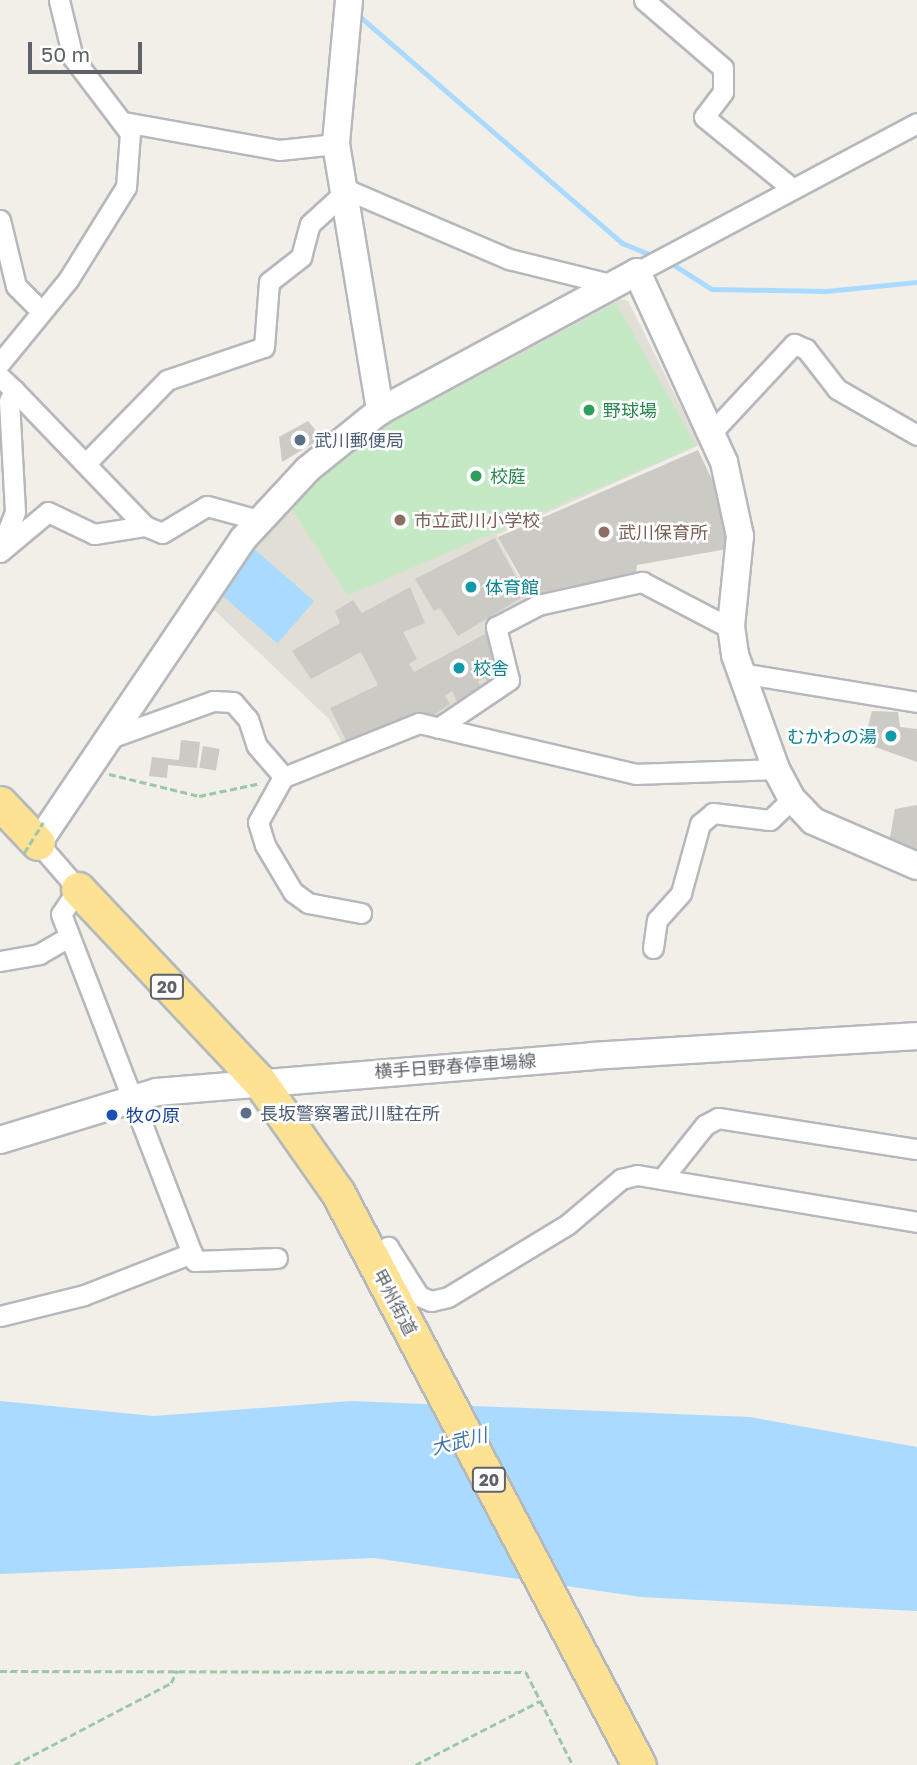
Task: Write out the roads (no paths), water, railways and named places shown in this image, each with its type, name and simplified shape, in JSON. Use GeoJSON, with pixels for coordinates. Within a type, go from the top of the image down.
{"type":"FeatureCollection","features":[{"type":"Feature","properties":{"kind":"highway"},"geometry":{"type":"LineString","coordinates":[[0,803],[35,839]]}},
{"type":"Feature","properties":{"kind":"highway","name":"甲州街道"},"geometry":{"type":"LineString","coordinates":[[78,889],[260,1082],[331,1182],[639,1765]]}},
{"type":"Feature","properties":{"kind":"street"},"geometry":{"type":"LineString","coordinates":[[0,363],[68,280],[126,187],[130,133],[73,58],[59,0]]}},
{"type":"Feature","properties":{"kind":"street"},"geometry":{"type":"LineString","coordinates":[[644,0],[723,68],[723,92],[704,117],[793,190]]}},
{"type":"Feature","properties":{"kind":"street"},"geometry":{"type":"LineString","coordinates":[[348,9],[336,144],[380,411]]}},
{"type":"Feature","properties":{"kind":"street"},"geometry":{"type":"LineString","coordinates":[[124,122],[279,150],[336,144]]}},
{"type":"Feature","properties":{"kind":"street"},"geometry":{"type":"LineString","coordinates":[[277,1258],[195,1261],[61,914],[78,889],[35,839],[89,770],[259,520],[328,450],[380,411],[610,284],[917,123]]}},
{"type":"Feature","properties":{"kind":"street"},"geometry":{"type":"LineString","coordinates":[[343,190],[509,259],[610,284]]}},
{"type":"Feature","properties":{"kind":"street"},"geometry":{"type":"LineString","coordinates":[[88,461],[167,380],[264,347],[269,282],[301,257],[310,225],[343,190]]}},
{"type":"Feature","properties":{"kind":"street"},"geometry":{"type":"LineString","coordinates":[[0,220],[16,286],[41,311]]}},
{"type":"Feature","properties":{"kind":"street"},"geometry":{"type":"LineString","coordinates":[[637,272],[724,462],[740,536],[732,629],[735,655],[746,674],[776,769],[792,799],[813,821],[917,866]]}},
{"type":"Feature","properties":{"kind":"street"},"geometry":{"type":"LineString","coordinates":[[711,433],[794,344],[806,349],[837,388],[917,435]]}},
{"type":"Feature","properties":{"kind":"street"},"geometry":{"type":"LineString","coordinates":[[7,384],[88,461],[145,526],[162,533],[207,506],[259,520]]}},
{"type":"Feature","properties":{"kind":"street"},"geometry":{"type":"LineString","coordinates":[[0,551],[15,512],[7,384]]}},
{"type":"Feature","properties":{"kind":"street"},"geometry":{"type":"LineString","coordinates":[[0,551],[48,512],[94,534],[145,526]]}},
{"type":"Feature","properties":{"kind":"street"},"geometry":{"type":"LineString","coordinates":[[438,728],[509,680],[496,627],[538,605],[642,582],[732,629]]}},
{"type":"Feature","properties":{"kind":"street"},"geometry":{"type":"LineString","coordinates":[[746,674],[917,702]]}},
{"type":"Feature","properties":{"kind":"street"},"geometry":{"type":"LineString","coordinates":[[107,740],[213,701],[233,702],[248,719],[257,746],[284,777],[419,723],[636,774],[776,769]]}},
{"type":"Feature","properties":{"kind":"street"},"geometry":{"type":"LineString","coordinates":[[282,779],[258,822],[270,853],[293,892],[308,903],[361,913]]}},
{"type":"Feature","properties":{"kind":"street"},"geometry":{"type":"LineString","coordinates":[[653,948],[657,920],[681,892],[699,824],[713,813],[770,820],[792,799]]}},
{"type":"Feature","properties":{"kind":"street"},"geometry":{"type":"LineString","coordinates":[[0,961],[39,954],[69,937]]}},
{"type":"Feature","properties":{"kind":"street","name":"横手日野春停車場線"},"geometry":{"type":"LineString","coordinates":[[0,1140],[130,1096],[260,1082],[917,1036]]}},
{"type":"Feature","properties":{"kind":"street"},"geometry":{"type":"LineString","coordinates":[[662,1179],[705,1125],[718,1118],[917,1149]]}},
{"type":"Feature","properties":{"kind":"street"},"geometry":{"type":"LineString","coordinates":[[370,1255],[388,1247],[419,1296],[431,1301],[448,1297],[568,1224],[621,1180],[637,1175],[917,1222]]}},
{"type":"Feature","properties":{"kind":"street"},"geometry":{"type":"LineString","coordinates":[[0,1316],[84,1295],[192,1253]]}},
{"type":"Feature","properties":{"kind":"water"},"geometry":{"type":"Polygon","coordinates":[[[253,548],[314,601],[277,643],[216,590],[253,548]]]}},
{"type":"Feature","properties":{"kind":"water","name":"大武川"},"geometry":{"type":"Polygon","coordinates":[[[0,1401],[154,1416],[351,1401],[750,1417],[917,1447],[917,1611],[641,1597],[374,1558],[0,1574],[0,1401]]]}},
{"type":"Feature","properties":{"kind":"waterway"},"geometry":{"type":"LineString","coordinates":[[357,14],[622,243],[647,253]]}},
{"type":"Feature","properties":{"kind":"waterway"},"geometry":{"type":"LineString","coordinates":[[674,265],[712,289],[826,291],[917,282]]}},
{"type":"Feature","properties":{"kind":"place","name":"野球場"},"geometry":{"type":"Point","coordinates":[589,410]}},
{"type":"Feature","properties":{"kind":"place","name":"武川郵便局"},"geometry":{"type":"Point","coordinates":[300,440]}},
{"type":"Feature","properties":{"kind":"place","name":"校庭"},"geometry":{"type":"Point","coordinates":[476,476]}},
{"type":"Feature","properties":{"kind":"place","name":"市立武川小学校"},"geometry":{"type":"Point","coordinates":[400,520]}},
{"type":"Feature","properties":{"kind":"place","name":"武川保育所"},"geometry":{"type":"Point","coordinates":[604,532]}},
{"type":"Feature","properties":{"kind":"place","name":"体育館"},"geometry":{"type":"Point","coordinates":[471,587]}},
{"type":"Feature","properties":{"kind":"place","name":"校舎"},"geometry":{"type":"Point","coordinates":[459,668]}},
{"type":"Feature","properties":{"kind":"place","name":"むかわの湯"},"geometry":{"type":"Point","coordinates":[891,736]}},
{"type":"Feature","properties":{"kind":"place","name":"長坂警察署武川駐在所"},"geometry":{"type":"Point","coordinates":[246,1113]}},
{"type":"Feature","properties":{"kind":"place","name":"牧の原"},"geometry":{"type":"Point","coordinates":[112,1115]}}]}
